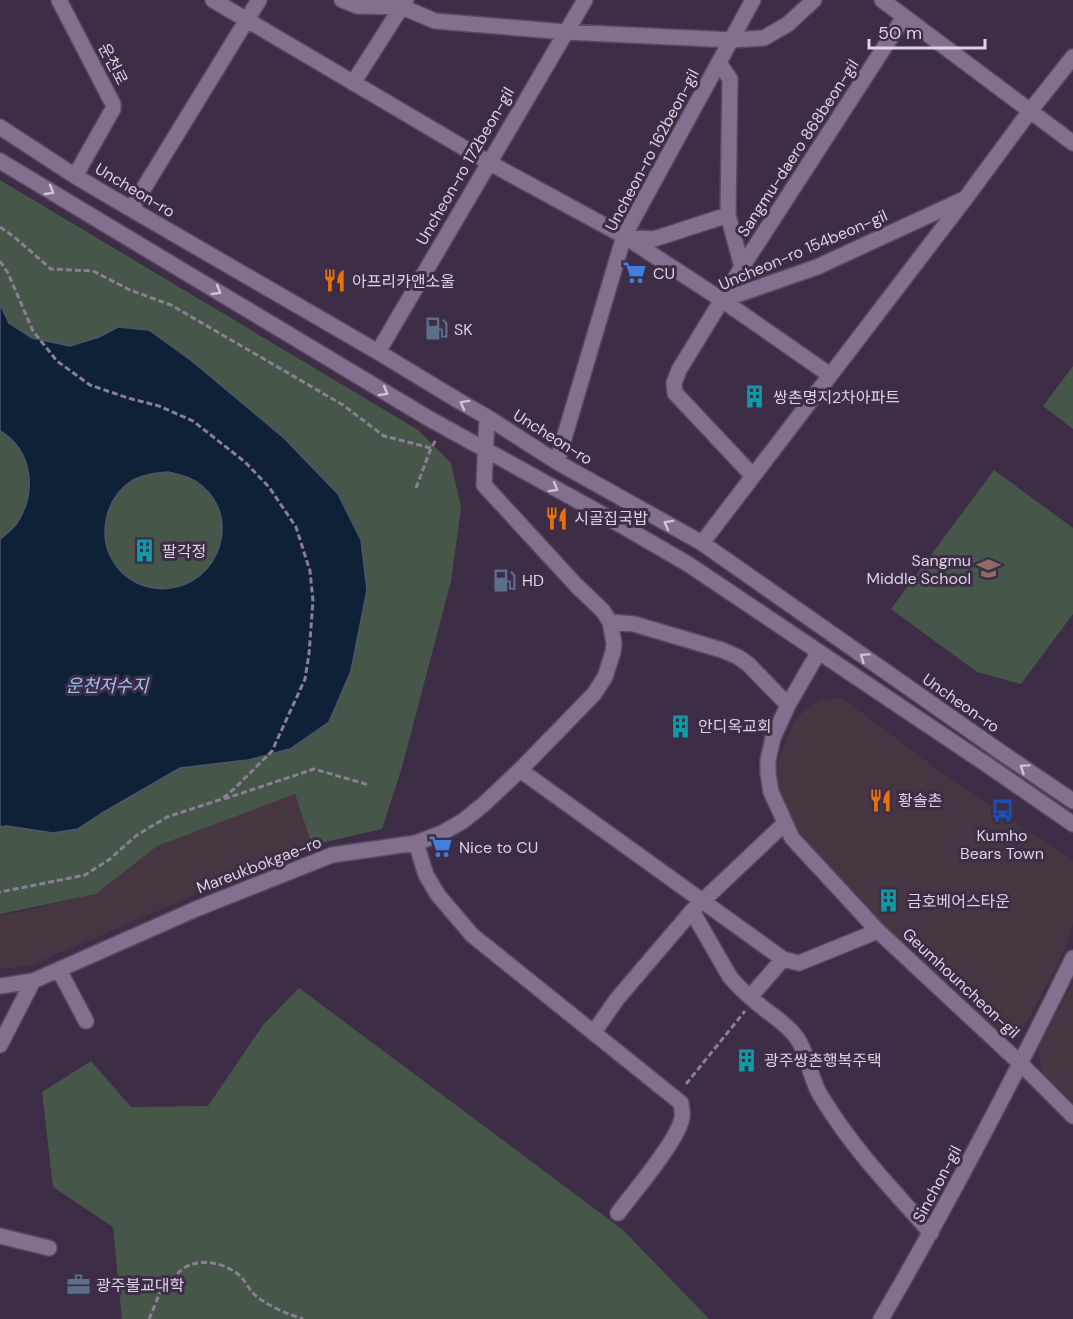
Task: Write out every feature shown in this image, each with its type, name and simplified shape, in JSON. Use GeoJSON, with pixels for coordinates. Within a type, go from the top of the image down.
{"type":"FeatureCollection","features":[{"type":"Feature","properties":{"kind":"street","name":"운천로"},"geometry":{"type":"LineString","coordinates":[[59,0],[113,104],[113,109],[75,176]]}},
{"type":"Feature","properties":{"kind":"street","name":"Sangmu-daero 868beon-gil"},"geometry":{"type":"LineString","coordinates":[[213,0],[488,162],[624,236],[830,375]]}},
{"type":"Feature","properties":{"kind":"street"},"geometry":{"type":"LineString","coordinates":[[131,209],[259,0]]}},
{"type":"Feature","properties":{"kind":"street"},"geometry":{"type":"LineString","coordinates":[[342,0],[357,6],[404,3],[435,21],[566,32],[732,40],[764,38],[788,24],[814,0]]}},
{"type":"Feature","properties":{"kind":"street","name":"Uncheon-ro 172beon-gil"},"geometry":{"type":"LineString","coordinates":[[378,352],[585,0]]}},
{"type":"Feature","properties":{"kind":"street","name":"Uncheon-ro 162beon-gil"},"geometry":{"type":"LineString","coordinates":[[557,462],[624,236],[753,0]]}},
{"type":"Feature","properties":{"kind":"street"},"geometry":{"type":"LineString","coordinates":[[882,0],[1073,143]]}},
{"type":"Feature","properties":{"kind":"street"},"geometry":{"type":"LineString","coordinates":[[353,83],[404,3]]}},
{"type":"Feature","properties":{"kind":"street","name":"Sangmu-daero 868beon-gil"},"geometry":{"type":"LineString","coordinates":[[722,300],[904,17]]}},
{"type":"Feature","properties":{"kind":"street","name":"Uncheon-ro 154beon-gil"},"geometry":{"type":"LineString","coordinates":[[702,543],[1073,57]]}},
{"type":"Feature","properties":{"kind":"street","name":"Sangmu-daero 868beon-gil"},"geometry":{"type":"LineString","coordinates":[[624,236],[654,239],[728,215],[730,79],[719,63]]}},
{"type":"Feature","properties":{"kind":"street","name":"Uncheon-ro"},"geometry":{"type":"LineString","coordinates":[[0,127],[75,176],[378,352],[557,462],[702,543],[1073,801]]}},
{"type":"Feature","properties":{"kind":"street"},"geometry":{"type":"LineString","coordinates":[[0,161],[444,427],[688,564],[1073,824]]}},
{"type":"Feature","properties":{"kind":"street","name":"Uncheon-ro 154beon-gil"},"geometry":{"type":"LineString","coordinates":[[753,476],[675,393],[674,383],[679,370],[722,300],[817,267],[965,199]]}},
{"type":"Feature","properties":{"kind":"street"},"geometry":{"type":"LineString","coordinates":[[728,215],[742,267]]}},
{"type":"Feature","properties":{"kind":"street"},"geometry":{"type":"LineString","coordinates":[[487,417],[484,485],[603,611],[610,622],[634,624],[696,641],[738,657],[755,670],[788,705]]}},
{"type":"Feature","properties":{"kind":"street","name":"Mareukbokgae-ro"},"geometry":{"type":"LineString","coordinates":[[0,986],[33,981],[196,909],[332,855],[416,843],[442,833],[463,821],[520,770],[594,694],[605,677],[613,652],[614,643],[610,622]]}},
{"type":"Feature","properties":{"kind":"street","name":"Geumhouncheon-gil"},"geometry":{"type":"LineString","coordinates":[[818,652],[788,705],[773,738],[768,760],[771,792],[792,838],[879,931],[1073,1116]]}},
{"type":"Feature","properties":{"kind":"street"},"geometry":{"type":"LineString","coordinates":[[520,770],[697,906],[783,959],[799,963],[879,931]]}},
{"type":"Feature","properties":{"kind":"street"},"geometry":{"type":"LineString","coordinates":[[594,1032],[617,999],[697,906],[785,823]]}},
{"type":"Feature","properties":{"kind":"street"},"geometry":{"type":"LineString","coordinates":[[416,843],[426,875],[438,895],[472,935],[681,1103],[682,1117],[679,1128],[618,1213]]}},
{"type":"Feature","properties":{"kind":"street"},"geometry":{"type":"LineString","coordinates":[[697,906],[730,977],[797,1038],[803,1048],[818,1091],[848,1138],[931,1233]]}},
{"type":"Feature","properties":{"kind":"street","name":"Sinchon-gil"},"geometry":{"type":"LineString","coordinates":[[881,1319],[931,1233],[1021,1064],[1073,958]]}},
{"type":"Feature","properties":{"kind":"street"},"geometry":{"type":"LineString","coordinates":[[752,999],[783,959]]}},
{"type":"Feature","properties":{"kind":"street"},"geometry":{"type":"LineString","coordinates":[[59,970],[86,1021]]}},
{"type":"Feature","properties":{"kind":"street"},"geometry":{"type":"LineString","coordinates":[[2,1042],[33,981]]}},
{"type":"Feature","properties":{"kind":"street"},"geometry":{"type":"LineString","coordinates":[[0,1019],[3,1023],[2,1042]]}},
{"type":"Feature","properties":{"kind":"street"},"geometry":{"type":"LineString","coordinates":[[0,1236],[49,1248]]}},
{"type":"Feature","properties":{"kind":"path"},"geometry":{"type":"LineString","coordinates":[[0,227],[51,269],[93,271],[130,290],[171,305],[343,405],[384,436],[431,448]]}},
{"type":"Feature","properties":{"kind":"path"},"geometry":{"type":"LineString","coordinates":[[0,261],[8,273],[33,331],[57,361],[90,385],[159,406],[193,421],[245,462],[269,487],[296,527],[310,571],[313,601],[305,679],[272,751],[222,800]]}},
{"type":"Feature","properties":{"kind":"path"},"geometry":{"type":"LineString","coordinates":[[416,488],[431,448],[444,427]]}},
{"type":"Feature","properties":{"kind":"path"},"geometry":{"type":"LineString","coordinates":[[0,892],[85,875],[110,859],[137,834],[167,817],[314,770],[369,785]]}},
{"type":"Feature","properties":{"kind":"path"},"geometry":{"type":"LineString","coordinates":[[686,1084],[752,999]]}},
{"type":"Feature","properties":{"kind":"path"},"geometry":{"type":"LineString","coordinates":[[149,1319],[161,1292],[175,1276],[189,1265],[208,1262],[225,1266],[240,1275],[254,1294],[273,1306],[303,1319]]}},
{"type":"Feature","properties":{"kind":"shaded area"},"geometry":{"type":"Polygon","coordinates":[[[842,698],[939,771],[1073,861],[1073,924],[1064,951],[1019,1037],[1002,1038],[852,894],[799,833],[776,786],[778,761],[794,722],[804,711],[820,700],[842,698]]]}},
{"type":"Feature","properties":{"kind":"shaded area"},"geometry":{"type":"Polygon","coordinates":[[[295,794],[312,845],[31,965],[0,969],[0,914],[5,915],[96,894],[159,844],[295,794]]]}},
{"type":"Feature","properties":{"kind":"shaded area"},"geometry":{"type":"Polygon","coordinates":[[[1073,982],[1073,1102],[1043,1073],[1038,1048],[1073,982]]]}},
{"type":"Feature","properties":{"kind":"green space"},"geometry":{"type":"Polygon","coordinates":[[[0,180],[418,430],[451,463],[461,508],[451,581],[402,767],[382,829],[312,845],[295,794],[157,846],[96,894],[0,914],[0,180]]]}},
{"type":"Feature","properties":{"kind":"green space"},"geometry":{"type":"Polygon","coordinates":[[[1073,366],[1073,429],[1043,406],[1073,366]]]}},
{"type":"Feature","properties":{"kind":"green space","name":"Sangmu Middle School"},"geometry":{"type":"Polygon","coordinates":[[[994,470],[1073,528],[1073,614],[1021,684],[977,672],[891,609],[994,470]]]}},
{"type":"Feature","properties":{"kind":"green space"},"geometry":{"type":"Polygon","coordinates":[[[299,988],[623,1230],[709,1319],[122,1319],[113,1227],[53,1187],[42,1092],[91,1061],[131,1107],[208,1106],[263,1025],[299,988]]]}},
{"type":"Feature","properties":{"kind":"water","name":"운천저수지"},"geometry":{"type":"Polygon","coordinates":[[[0,304],[9,323],[32,338],[70,346],[99,337],[118,327],[149,330],[192,361],[284,438],[338,494],[361,540],[367,590],[351,671],[329,722],[290,749],[248,760],[180,768],[78,829],[53,833],[0,827],[0,539],[17,523],[23,511],[29,486],[25,461],[19,449],[0,431],[0,304]],[[168,472],[141,476],[124,487],[111,506],[105,528],[108,550],[120,571],[142,585],[154,588],[175,587],[192,581],[206,569],[216,554],[221,537],[221,519],[215,501],[194,480],[168,472]]]}},
{"type":"Feature","properties":{"kind":"place","name":"CU"},"geometry":{"type":"Point","coordinates":[635,273]}},
{"type":"Feature","properties":{"kind":"place","name":"아프리카앤소울"},"geometry":{"type":"Point","coordinates":[334,281]}},
{"type":"Feature","properties":{"kind":"place","name":"SK"},"geometry":{"type":"Point","coordinates":[436,329]}},
{"type":"Feature","properties":{"kind":"place","name":"쌍촌명지2차아파트"},"geometry":{"type":"Point","coordinates":[755,397]}},
{"type":"Feature","properties":{"kind":"place","name":"시골집국밥"},"geometry":{"type":"Point","coordinates":[556,518]}},
{"type":"Feature","properties":{"kind":"place","name":"팔각정"},"geometry":{"type":"Point","coordinates":[144,551]}},
{"type":"Feature","properties":{"kind":"place","name":"Sangmu Middle School"},"geometry":{"type":"Point","coordinates":[989,569]}},
{"type":"Feature","properties":{"kind":"place","name":"HD"},"geometry":{"type":"Point","coordinates":[504,580]}},
{"type":"Feature","properties":{"kind":"place","name":"안디옥교회"},"geometry":{"type":"Point","coordinates":[680,726]}},
{"type":"Feature","properties":{"kind":"place","name":"황솔촌"},"geometry":{"type":"Point","coordinates":[880,800]}},
{"type":"Feature","properties":{"kind":"place","name":"Kumho Bears Town"},"geometry":{"type":"Point","coordinates":[1002,810]}},
{"type":"Feature","properties":{"kind":"place","name":"Nice to CU"},"geometry":{"type":"Point","coordinates":[441,847]}},
{"type":"Feature","properties":{"kind":"place","name":"금호베어스타운"},"geometry":{"type":"Point","coordinates":[889,901]}},
{"type":"Feature","properties":{"kind":"place","name":"광주쌍촌행복주택"},"geometry":{"type":"Point","coordinates":[746,1060]}},
{"type":"Feature","properties":{"kind":"place","name":"광주불교대학"},"geometry":{"type":"Point","coordinates":[78,1285]}}]}
